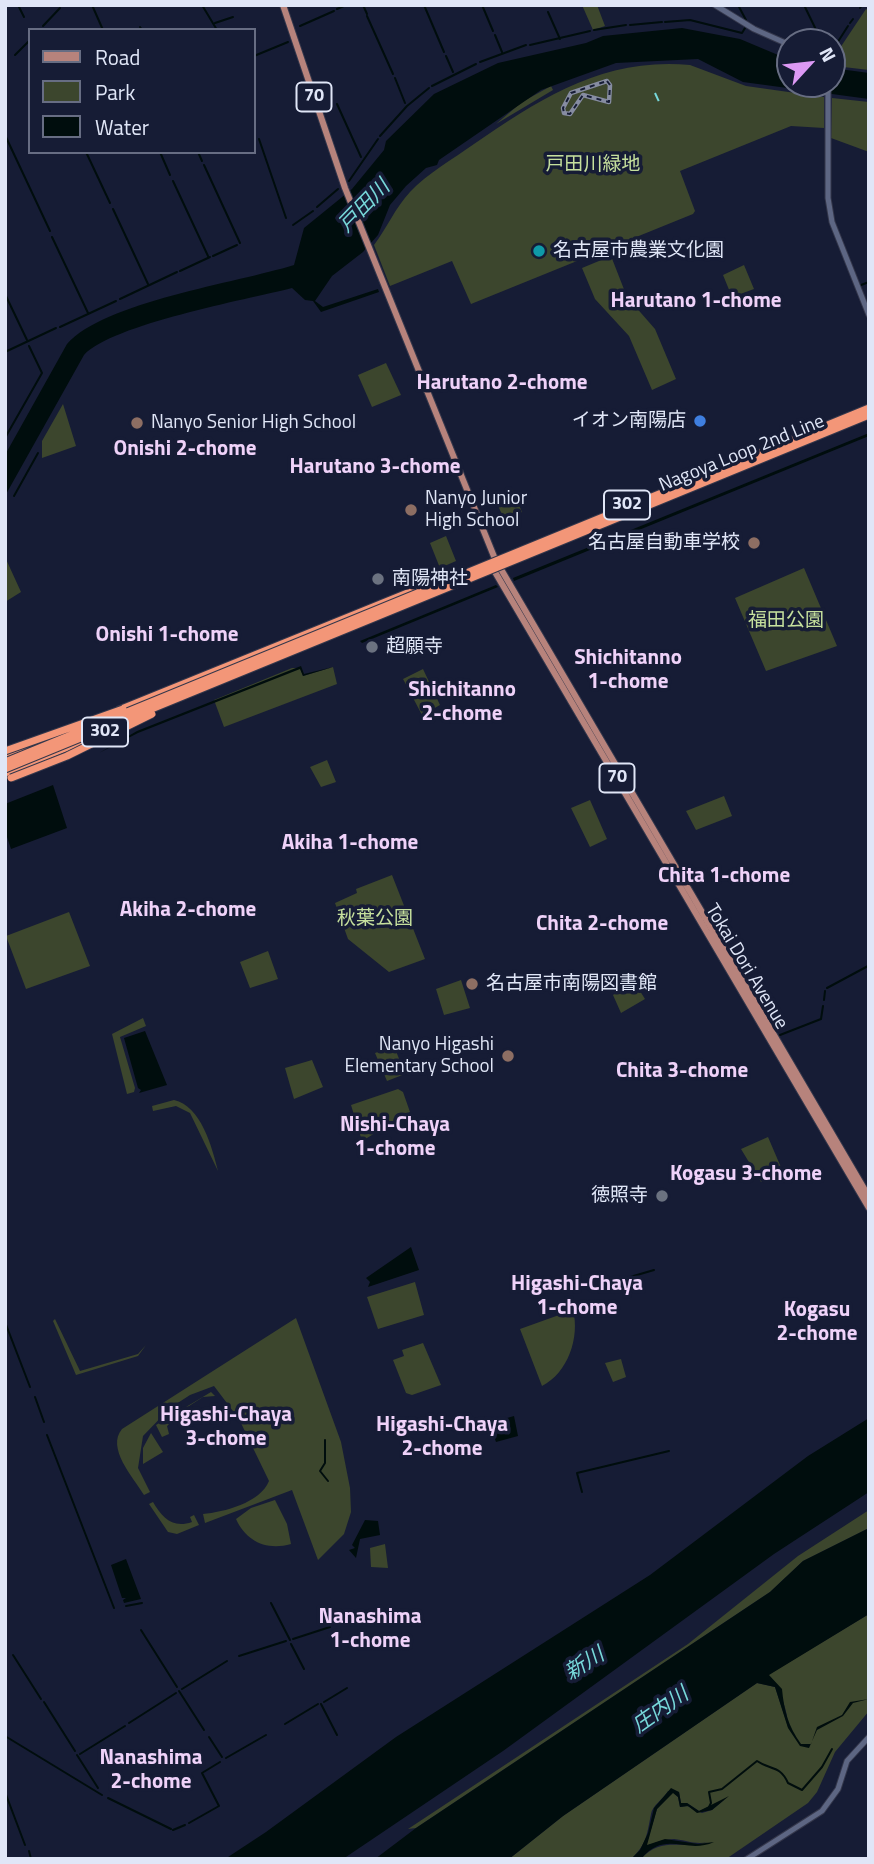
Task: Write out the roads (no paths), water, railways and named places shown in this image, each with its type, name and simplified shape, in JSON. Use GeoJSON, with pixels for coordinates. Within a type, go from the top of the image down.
{"type":"FeatureCollection","features":[{"type":"Feature","properties":{"kind":"highway","name":"Nagoya Loop 2nd Line"},"geometry":{"type":"LineString","coordinates":[[7,775],[497,567],[718,467],[869,407]]}},
{"type":"Feature","properties":{"kind":"highway"},"geometry":{"type":"LineString","coordinates":[[5,759],[869,407]]}},
{"type":"Feature","properties":{"kind":"highway","name":"Nagoya Loop 2nd Line"},"geometry":{"type":"LineString","coordinates":[[5,759],[426,586],[497,567],[574,539],[869,417]]}},
{"type":"Feature","properties":{"kind":"highway"},"geometry":{"type":"LineString","coordinates":[[7,775],[67,756],[212,684],[869,417]]}},
{"type":"Feature","properties":{"kind":"highway"},"geometry":{"type":"LineString","coordinates":[[718,467],[740,467],[762,458]]}},
{"type":"Feature","properties":{"kind":"highway"},"geometry":{"type":"LineString","coordinates":[[497,567],[504,560],[542,544],[574,539]]}},
{"type":"Feature","properties":{"kind":"highway"},"geometry":{"type":"LineString","coordinates":[[5,751],[64,727],[194,684]]}},
{"type":"Feature","properties":{"kind":"main road","name":"Tokai Dori Avenue"},"geometry":{"type":"LineString","coordinates":[[283,5],[345,188],[497,567],[869,1208]]}},
{"type":"Feature","properties":{"kind":"main road"},"geometry":{"type":"LineString","coordinates":[[715,5],[754,29],[776,38]]}},
{"type":"Feature","properties":{"kind":"main road"},"geometry":{"type":"LineString","coordinates":[[828,98],[828,198],[832,220],[869,314]]}},
{"type":"Feature","properties":{"kind":"main road","name":"Tokai Dori Avenue"},"geometry":{"type":"LineString","coordinates":[[497,567],[869,1197]]}},
{"type":"Feature","properties":{"kind":"main road"},"geometry":{"type":"LineString","coordinates":[[747,1859],[822,1811],[838,1789],[847,1761],[869,1737]]}},
{"type":"Feature","properties":{"kind":"water","name":"戸田川"},"geometry":{"type":"Polygon","coordinates":[[[682,28],[740,39],[776,54],[776,86],[743,82],[698,59],[616,63],[541,90],[439,160],[437,165],[426,168],[406,186],[390,205],[378,235],[363,252],[332,276],[315,301],[323,307],[378,289],[379,292],[321,312],[313,301],[305,300],[292,288],[150,323],[99,344],[84,355],[5,496],[5,455],[67,344],[85,329],[140,305],[294,265],[304,228],[352,189],[384,150],[386,141],[434,94],[498,63],[586,43],[603,36],[682,28]]]}},
{"type":"Feature","properties":{"kind":"water"},"geometry":{"type":"Polygon","coordinates":[[[846,70],[869,73],[869,99],[846,96],[846,70]]]}},
{"type":"Feature","properties":{"kind":"water"},"geometry":{"type":"Polygon","coordinates":[[[869,433],[869,436],[514,581],[513,578],[869,433]]]}},
{"type":"Feature","properties":{"kind":"water"},"geometry":{"type":"Polygon","coordinates":[[[496,585],[498,587],[362,643],[360,641],[496,585]]]}},
{"type":"Feature","properties":{"kind":"water"},"geometry":{"type":"Polygon","coordinates":[[[301,666],[304,674],[333,667],[303,676],[300,669],[138,733],[99,753],[137,731],[301,666]]]}},
{"type":"Feature","properties":{"kind":"water"},"geometry":{"type":"Polygon","coordinates":[[[53,785],[67,828],[11,849],[5,831],[5,804],[53,785]]]}},
{"type":"Feature","properties":{"kind":"water"},"geometry":{"type":"Polygon","coordinates":[[[145,1031],[167,1085],[139,1093],[141,1090],[138,1088],[124,1038],[145,1031]]]}},
{"type":"Feature","properties":{"kind":"water"},"geometry":{"type":"Polygon","coordinates":[[[411,1247],[419,1270],[368,1287],[370,1282],[366,1278],[411,1247]]]}},
{"type":"Feature","properties":{"kind":"water"},"geometry":{"type":"Polygon","coordinates":[[[514,1416],[518,1436],[496,1442],[491,1428],[494,1426],[490,1423],[514,1416]]]}},
{"type":"Feature","properties":{"kind":"water","name":"新川"},"geometry":{"type":"Polygon","coordinates":[[[869,1418],[869,1492],[774,1554],[503,1751],[343,1859],[225,1859],[396,1737],[650,1575],[808,1456],[869,1418]]]}},
{"type":"Feature","properties":{"kind":"water"},"geometry":{"type":"Polygon","coordinates":[[[365,1520],[378,1521],[380,1535],[360,1539],[356,1558],[349,1550],[355,1548],[352,1545],[365,1520]]]}},
{"type":"Feature","properties":{"kind":"water","name":"庄内川"},"geometry":{"type":"Polygon","coordinates":[[[869,1528],[869,1614],[769,1675],[782,1689],[787,1718],[793,1731],[801,1744],[811,1744],[809,1748],[800,1746],[788,1728],[775,1687],[757,1683],[563,1816],[509,1859],[375,1859],[416,1828],[770,1592],[803,1561],[869,1528]]]}},
{"type":"Feature","properties":{"kind":"water"},"geometry":{"type":"Polygon","coordinates":[[[126,1559],[141,1599],[124,1603],[126,1598],[122,1598],[111,1565],[126,1559]]]}},
{"type":"Feature","properties":{"kind":"water"},"geometry":{"type":"Polygon","coordinates":[[[869,1699],[853,1703],[843,1716],[817,1730],[812,1742],[817,1727],[842,1715],[850,1702],[869,1699]]]}},
{"type":"Feature","properties":{"kind":"water"},"geometry":{"type":"Polygon","coordinates":[[[671,1788],[679,1792],[681,1803],[687,1803],[699,1811],[729,1796],[712,1810],[697,1813],[688,1806],[680,1807],[678,1797],[673,1793],[657,1809],[647,1845],[665,1839],[698,1844],[714,1842],[694,1846],[668,1844],[650,1850],[641,1859],[631,1859],[640,1850],[648,1833],[654,1808],[671,1788]]]}},
{"type":"Feature","properties":{"kind":"waterway"},"geometry":{"type":"LineString","coordinates":[[18,5],[24,17]]}},
{"type":"Feature","properties":{"kind":"waterway"},"geometry":{"type":"LineString","coordinates":[[92,5],[102,28]]}},
{"type":"Feature","properties":{"kind":"waterway"},"geometry":{"type":"LineString","coordinates":[[202,5],[216,28]]}},
{"type":"Feature","properties":{"kind":"waterway"},"geometry":{"type":"LineString","coordinates":[[337,9],[346,5]]}},
{"type":"Feature","properties":{"kind":"waterway"},"geometry":{"type":"LineString","coordinates":[[363,5],[367,14]]}},
{"type":"Feature","properties":{"kind":"waterway"},"geometry":{"type":"LineString","coordinates":[[424,5],[444,52]]}},
{"type":"Feature","properties":{"kind":"waterway"},"geometry":{"type":"LineString","coordinates":[[482,5],[493,31]]}},
{"type":"Feature","properties":{"kind":"waterway"},"geometry":{"type":"LineString","coordinates":[[738,5],[746,20]]}},
{"type":"Feature","properties":{"kind":"waterway"},"geometry":{"type":"LineString","coordinates":[[804,5],[815,28]]}},
{"type":"Feature","properties":{"kind":"waterway"},"geometry":{"type":"LineString","coordinates":[[43,26],[60,8]]}},
{"type":"Feature","properties":{"kind":"waterway"},"geometry":{"type":"LineString","coordinates":[[300,26],[334,11]]}},
{"type":"Feature","properties":{"kind":"waterway"},"geometry":{"type":"LineString","coordinates":[[548,12],[560,39]]}},
{"type":"Feature","properties":{"kind":"waterway"},"geometry":{"type":"LineString","coordinates":[[367,16],[393,74]]}},
{"type":"Feature","properties":{"kind":"waterway"},"geometry":{"type":"LineString","coordinates":[[215,23],[233,17]]}},
{"type":"Feature","properties":{"kind":"waterway"},"geometry":{"type":"LineString","coordinates":[[850,23],[853,19]]}},
{"type":"Feature","properties":{"kind":"waterway"},"geometry":{"type":"LineString","coordinates":[[665,22],[690,20],[742,33],[745,28]]}},
{"type":"Feature","properties":{"kind":"waterway"},"geometry":{"type":"LineString","coordinates":[[630,25],[662,22]]}},
{"type":"Feature","properties":{"kind":"waterway"},"geometry":{"type":"LineString","coordinates":[[594,30],[626,25]]}},
{"type":"Feature","properties":{"kind":"waterway"},"geometry":{"type":"LineString","coordinates":[[530,45],[590,31]]}},
{"type":"Feature","properties":{"kind":"waterway"},"geometry":{"type":"LineString","coordinates":[[495,35],[502,52]]}},
{"type":"Feature","properties":{"kind":"waterway"},"geometry":{"type":"LineString","coordinates":[[15,55],[28,42]]}},
{"type":"Feature","properties":{"kind":"waterway"},"geometry":{"type":"LineString","coordinates":[[256,55],[288,42]]}},
{"type":"Feature","properties":{"kind":"waterway"},"geometry":{"type":"LineString","coordinates":[[480,62],[526,45]]}},
{"type":"Feature","properties":{"kind":"waterway"},"geometry":{"type":"LineString","coordinates":[[446,56],[453,72]]}},
{"type":"Feature","properties":{"kind":"waterway"},"geometry":{"type":"LineString","coordinates":[[432,86],[476,64]]}},
{"type":"Feature","properties":{"kind":"waterway"},"geometry":{"type":"LineString","coordinates":[[395,78],[405,103]]}},
{"type":"Feature","properties":{"kind":"waterway"},"geometry":{"type":"LineString","coordinates":[[380,136],[407,106],[429,88]]}},
{"type":"Feature","properties":{"kind":"waterway"},"geometry":{"type":"LineString","coordinates":[[337,104],[361,157]]}},
{"type":"Feature","properties":{"kind":"waterway"},"geometry":{"type":"LineString","coordinates":[[5,135],[50,231]]}},
{"type":"Feature","properties":{"kind":"waterway"},"geometry":{"type":"LineString","coordinates":[[259,139],[286,218]]}},
{"type":"Feature","properties":{"kind":"waterway"},"geometry":{"type":"LineString","coordinates":[[349,181],[378,139]]}},
{"type":"Feature","properties":{"kind":"waterway"},"geometry":{"type":"LineString","coordinates":[[87,154],[110,203]]}},
{"type":"Feature","properties":{"kind":"waterway"},"geometry":{"type":"LineString","coordinates":[[161,154],[170,175]]}},
{"type":"Feature","properties":{"kind":"waterway"},"geometry":{"type":"LineString","coordinates":[[199,154],[202,161]]}},
{"type":"Feature","properties":{"kind":"waterway"},"geometry":{"type":"LineString","coordinates":[[204,165],[240,243]]}},
{"type":"Feature","properties":{"kind":"waterway"},"geometry":{"type":"LineString","coordinates":[[173,181],[208,256]]}},
{"type":"Feature","properties":{"kind":"waterway"},"geometry":{"type":"LineString","coordinates":[[317,207],[338,189]]}},
{"type":"Feature","properties":{"kind":"waterway"},"geometry":{"type":"LineString","coordinates":[[113,209],[148,284]]}},
{"type":"Feature","properties":{"kind":"waterway"},"geometry":{"type":"LineString","coordinates":[[293,225],[313,211]]}},
{"type":"Feature","properties":{"kind":"waterway"},"geometry":{"type":"LineString","coordinates":[[52,237],[88,313]]}},
{"type":"Feature","properties":{"kind":"waterway"},"geometry":{"type":"LineString","coordinates":[[213,256],[237,245]]}},
{"type":"Feature","properties":{"kind":"waterway"},"geometry":{"type":"LineString","coordinates":[[180,271],[210,257]]}},
{"type":"Feature","properties":{"kind":"waterway"},"geometry":{"type":"LineString","coordinates":[[120,299],[177,272]]}},
{"type":"Feature","properties":{"kind":"waterway"},"geometry":{"type":"LineString","coordinates":[[861,285],[869,282]]}},
{"type":"Feature","properties":{"kind":"waterway"},"geometry":{"type":"LineString","coordinates":[[5,294],[27,340]]}},
{"type":"Feature","properties":{"kind":"waterway"},"geometry":{"type":"LineString","coordinates":[[60,327],[116,301]]}},
{"type":"Feature","properties":{"kind":"waterway"},"geometry":{"type":"LineString","coordinates":[[5,352],[56,328]]}},
{"type":"Feature","properties":{"kind":"waterway"},"geometry":{"type":"LineString","coordinates":[[5,438],[42,373],[29,346]]}},
{"type":"Feature","properties":{"kind":"waterway"},"geometry":{"type":"LineString","coordinates":[[14,496],[38,453]]}},
{"type":"Feature","properties":{"kind":"waterway"},"geometry":{"type":"LineString","coordinates":[[827,988],[868,966]]}},
{"type":"Feature","properties":{"kind":"waterway"},"geometry":{"type":"LineString","coordinates":[[824,1000],[825,991]]}},
{"type":"Feature","properties":{"kind":"waterway"},"geometry":{"type":"LineString","coordinates":[[780,1035],[821,1019],[823,1006]]}},
{"type":"Feature","properties":{"kind":"waterway"},"geometry":{"type":"LineString","coordinates":[[613,1282],[654,1270]]}},
{"type":"Feature","properties":{"kind":"waterway"},"geometry":{"type":"LineString","coordinates":[[5,1322],[30,1387]]}},
{"type":"Feature","properties":{"kind":"waterway"},"geometry":{"type":"LineString","coordinates":[[35,1397],[44,1422]]}},
{"type":"Feature","properties":{"kind":"waterway"},"geometry":{"type":"LineString","coordinates":[[47,1435],[114,1608]]}},
{"type":"Feature","properties":{"kind":"waterway"},"geometry":{"type":"LineString","coordinates":[[325,1440],[325,1463],[320,1471],[328,1481]]}},
{"type":"Feature","properties":{"kind":"waterway"},"geometry":{"type":"LineString","coordinates":[[582,1492],[577,1473],[669,1451]]}},
{"type":"Feature","properties":{"kind":"waterway"},"geometry":{"type":"LineString","coordinates":[[126,1606],[142,1603]]}},
{"type":"Feature","properties":{"kind":"waterway"},"geometry":{"type":"LineString","coordinates":[[271,1603],[290,1640]]}},
{"type":"Feature","properties":{"kind":"waterway"},"geometry":{"type":"LineString","coordinates":[[356,1618],[378,1616]]}},
{"type":"Feature","properties":{"kind":"waterway"},"geometry":{"type":"LineString","coordinates":[[334,1625],[351,1618]]}},
{"type":"Feature","properties":{"kind":"waterway"},"geometry":{"type":"LineString","coordinates":[[293,1639],[330,1627]]}},
{"type":"Feature","properties":{"kind":"waterway"},"geometry":{"type":"LineString","coordinates":[[141,1630],[177,1687]]}},
{"type":"Feature","properties":{"kind":"waterway"},"geometry":{"type":"LineString","coordinates":[[239,1656],[286,1641]]}},
{"type":"Feature","properties":{"kind":"waterway"},"geometry":{"type":"LineString","coordinates":[[291,1644],[304,1669]]}},
{"type":"Feature","properties":{"kind":"waterway"},"geometry":{"type":"LineString","coordinates":[[13,1655],[41,1699]]}},
{"type":"Feature","properties":{"kind":"waterway"},"geometry":{"type":"LineString","coordinates":[[182,1689],[227,1661]]}},
{"type":"Feature","properties":{"kind":"waterway"},"geometry":{"type":"LineString","coordinates":[[324,1702],[347,1688]]}},
{"type":"Feature","properties":{"kind":"waterway"},"geometry":{"type":"LineString","coordinates":[[179,1691],[204,1730]]}},
{"type":"Feature","properties":{"kind":"waterway"},"geometry":{"type":"LineString","coordinates":[[129,1723],[176,1693]]}},
{"type":"Feature","properties":{"kind":"waterway"},"geometry":{"type":"LineString","coordinates":[[44,1702],[75,1751]]}},
{"type":"Feature","properties":{"kind":"waterway"},"geometry":{"type":"LineString","coordinates":[[285,1724],[318,1704]]}},
{"type":"Feature","properties":{"kind":"waterway"},"geometry":{"type":"LineString","coordinates":[[321,1704],[337,1735]]}},
{"type":"Feature","properties":{"kind":"waterway"},"geometry":{"type":"LineString","coordinates":[[80,1754],[125,1726]]}},
{"type":"Feature","properties":{"kind":"waterway"},"geometry":{"type":"LineString","coordinates":[[226,1758],[266,1735]]}},
{"type":"Feature","properties":{"kind":"waterway"},"geometry":{"type":"LineString","coordinates":[[5,1736],[102,1795]]}},
{"type":"Feature","properties":{"kind":"waterway"},"geometry":{"type":"LineString","coordinates":[[209,1737],[222,1757]]}},
{"type":"Feature","properties":{"kind":"waterway"},"geometry":{"type":"LineString","coordinates":[[708,1809],[711,1803],[709,1792],[722,1789],[757,1761],[782,1773],[788,1783],[802,1790],[822,1767],[832,1749]]}},
{"type":"Feature","properties":{"kind":"waterway"},"geometry":{"type":"LineString","coordinates":[[77,1755],[98,1788]]}},
{"type":"Feature","properties":{"kind":"waterway"},"geometry":{"type":"LineString","coordinates":[[189,1823],[219,1806],[202,1773],[220,1762]]}},
{"type":"Feature","properties":{"kind":"waterway"},"geometry":{"type":"LineString","coordinates":[[5,1792],[25,1845]]}},
{"type":"Feature","properties":{"kind":"waterway"},"geometry":{"type":"LineString","coordinates":[[108,1798],[171,1829]]}},
{"type":"Feature","properties":{"kind":"waterway"},"geometry":{"type":"LineString","coordinates":[[173,1830],[185,1825]]}},
{"type":"Feature","properties":{"kind":"waterway"},"geometry":{"type":"LineString","coordinates":[[29,1851],[31,1859]]}},
{"type":"Feature","properties":{"kind":"railway"},"geometry":{"type":"LineString","coordinates":[[607,81],[610,85],[609,102],[583,95],[570,114],[564,113],[563,108],[571,93],[607,81]]}},
{"type":"Feature","properties":{"kind":"place","name":"名古屋市農業文化園"},"geometry":{"type":"Point","coordinates":[539,251]}},
{"type":"Feature","properties":{"kind":"place","name":"イオン南陽店"},"geometry":{"type":"Point","coordinates":[700,421]}},
{"type":"Feature","properties":{"kind":"place","name":"Nanyo Senior High School"},"geometry":{"type":"Point","coordinates":[137,423]}},
{"type":"Feature","properties":{"kind":"place","name":"Nanyo Junior High School"},"geometry":{"type":"Point","coordinates":[411,510]}},
{"type":"Feature","properties":{"kind":"place","name":"名古屋自動車学校"},"geometry":{"type":"Point","coordinates":[754,543]}},
{"type":"Feature","properties":{"kind":"place","name":"南陽神社"},"geometry":{"type":"Point","coordinates":[378,579]}},
{"type":"Feature","properties":{"kind":"place","name":"超願寺"},"geometry":{"type":"Point","coordinates":[372,647]}},
{"type":"Feature","properties":{"kind":"place","name":"名古屋市南陽図書館"},"geometry":{"type":"Point","coordinates":[472,984]}},
{"type":"Feature","properties":{"kind":"place","name":"Nanyo Higashi Elementary School"},"geometry":{"type":"Point","coordinates":[508,1056]}},
{"type":"Feature","properties":{"kind":"place","name":"徳照寺"},"geometry":{"type":"Point","coordinates":[662,1196]}},
{"type":"Feature","properties":{"kind":"district","name":"Harutano 1-chome"},"geometry":{"type":"Point","coordinates":[696,302]}},
{"type":"Feature","properties":{"kind":"district","name":"Harutano 2-chome"},"geometry":{"type":"Point","coordinates":[502,384]}},
{"type":"Feature","properties":{"kind":"district","name":"Onishi 2-chome"},"geometry":{"type":"Point","coordinates":[185,450]}},
{"type":"Feature","properties":{"kind":"district","name":"Harutano 3-chome"},"geometry":{"type":"Point","coordinates":[375,468]}},
{"type":"Feature","properties":{"kind":"district","name":"Onishi 1-chome"},"geometry":{"type":"Point","coordinates":[167,636]}},
{"type":"Feature","properties":{"kind":"district","name":"Shichitanno 1-chome"},"geometry":{"type":"Point","coordinates":[628,671]}},
{"type":"Feature","properties":{"kind":"district","name":"Shichitanno 2-chome"},"geometry":{"type":"Point","coordinates":[462,703]}},
{"type":"Feature","properties":{"kind":"district","name":"Akiha 1-chome"},"geometry":{"type":"Point","coordinates":[350,844]}},
{"type":"Feature","properties":{"kind":"district","name":"Chita 1-chome"},"geometry":{"type":"Point","coordinates":[724,877]}},
{"type":"Feature","properties":{"kind":"district","name":"Akiha 2-chome"},"geometry":{"type":"Point","coordinates":[188,911]}},
{"type":"Feature","properties":{"kind":"district","name":"Chita 2-chome"},"geometry":{"type":"Point","coordinates":[602,925]}},
{"type":"Feature","properties":{"kind":"district","name":"Chita 3-chome"},"geometry":{"type":"Point","coordinates":[682,1072]}},
{"type":"Feature","properties":{"kind":"district","name":"Nishi-Chaya 1-chome"},"geometry":{"type":"Point","coordinates":[395,1138]}},
{"type":"Feature","properties":{"kind":"district","name":"Kogasu 3-chome"},"geometry":{"type":"Point","coordinates":[746,1175]}},
{"type":"Feature","properties":{"kind":"district","name":"Higashi-Chaya 1-chome"},"geometry":{"type":"Point","coordinates":[577,1297]}},
{"type":"Feature","properties":{"kind":"district","name":"Kogasu 2-chome"},"geometry":{"type":"Point","coordinates":[817,1323]}},
{"type":"Feature","properties":{"kind":"district","name":"Higashi-Chaya 3-chome"},"geometry":{"type":"Point","coordinates":[226,1428]}},
{"type":"Feature","properties":{"kind":"district","name":"Higashi-Chaya 2-chome"},"geometry":{"type":"Point","coordinates":[442,1438]}},
{"type":"Feature","properties":{"kind":"district","name":"Nanashima 1-chome"},"geometry":{"type":"Point","coordinates":[370,1630]}},
{"type":"Feature","properties":{"kind":"district","name":"Nanashima 2-chome"},"geometry":{"type":"Point","coordinates":[151,1771]}},
{"type":"Feature","properties":{"kind":"park label","name":"戸田川緑地"},"geometry":{"type":"Point","coordinates":[593,165]}},
{"type":"Feature","properties":{"kind":"park label","name":"福田公園"},"geometry":{"type":"Point","coordinates":[786,621]}},
{"type":"Feature","properties":{"kind":"park label","name":"秋葉公園"},"geometry":{"type":"Point","coordinates":[375,919]}}]}
